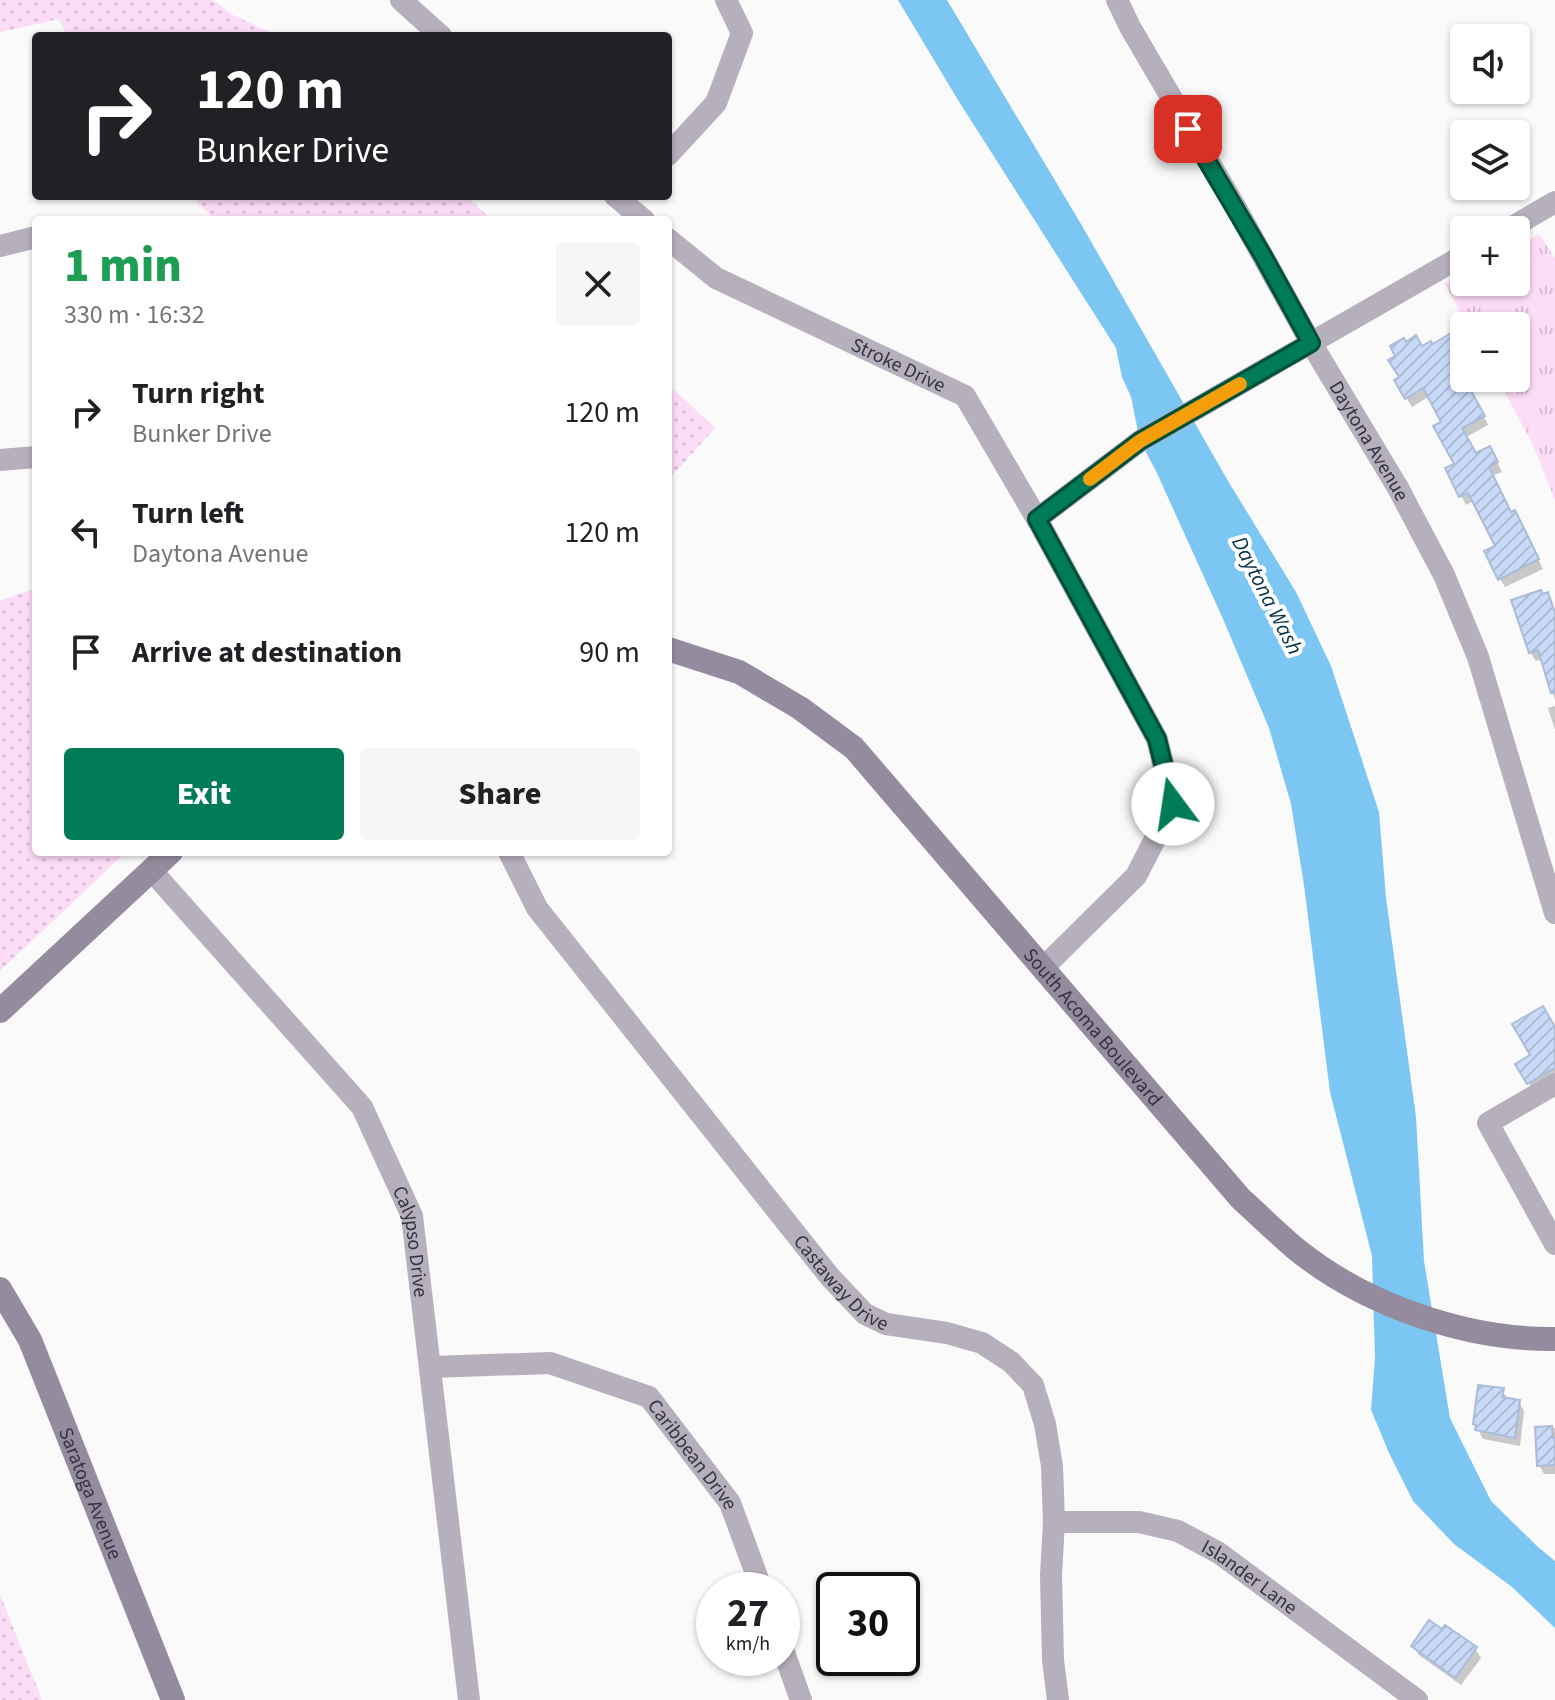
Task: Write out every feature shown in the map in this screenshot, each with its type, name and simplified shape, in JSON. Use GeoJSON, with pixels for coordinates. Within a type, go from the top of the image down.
{"type":"FeatureCollection","features":[{"type":"Feature","properties":{"kind":"main road","name":"South Acoma Boulevard"},"geometry":{"type":"LineString","coordinates":[[672,650],[739,672],[800,708],[854,748],[1241,1199],[1297,1250],[1351,1287],[1409,1313],[1472,1330],[1555,1339]]}},
{"type":"Feature","properties":{"kind":"main road"},"geometry":{"type":"LineString","coordinates":[[0,1011],[167,856]]}},
{"type":"Feature","properties":{"kind":"main road","name":"Saratoga Avenue"},"geometry":{"type":"LineString","coordinates":[[0,1289],[30,1340],[173,1700]]}},
{"type":"Feature","properties":{"kind":"street"},"geometry":{"type":"LineString","coordinates":[[401,0],[437,32]]}},
{"type":"Feature","properties":{"kind":"street"},"geometry":{"type":"LineString","coordinates":[[672,151],[716,103],[742,33],[726,0]]}},
{"type":"Feature","properties":{"kind":"street","name":"Daytona Avenue"},"geometry":{"type":"LineString","coordinates":[[1117,0],[1151,65],[1311,343],[1398,488],[1444,575],[1478,657],[1555,913]]}},
{"type":"Feature","properties":{"kind":"street"},"geometry":{"type":"LineString","coordinates":[[625,200],[640,216]]}},
{"type":"Feature","properties":{"kind":"street"},"geometry":{"type":"LineString","coordinates":[[1530,217],[1555,202]]}},
{"type":"Feature","properties":{"kind":"street"},"geometry":{"type":"LineString","coordinates":[[0,246],[32,238]]}},
{"type":"Feature","properties":{"kind":"street","name":"Stroke Drive"},"geometry":{"type":"LineString","coordinates":[[672,242],[716,278],[965,396],[1037,519],[1157,739],[1173,804],[1136,876],[1043,968]]}},
{"type":"Feature","properties":{"kind":"street"},"geometry":{"type":"LineString","coordinates":[[1037,519],[1140,441],[1450,263]]}},
{"type":"Feature","properties":{"kind":"street"},"geometry":{"type":"LineString","coordinates":[[0,460],[32,457]]}},
{"type":"Feature","properties":{"kind":"street","name":"Castaway Drive"},"geometry":{"type":"LineString","coordinates":[[511,856],[537,908],[853,1303],[865,1314],[886,1324],[947,1333],[982,1343],[1011,1362],[1033,1385],[1045,1424],[1052,1466],[1054,1522],[1051,1575],[1058,1700]]}},
{"type":"Feature","properties":{"kind":"street","name":"Calypso Drive"},"geometry":{"type":"LineString","coordinates":[[151,870],[362,1107],[412,1216],[469,1700]]}},
{"type":"Feature","properties":{"kind":"street"},"geometry":{"type":"LineString","coordinates":[[1555,1084],[1488,1123],[1555,1244]]}},
{"type":"Feature","properties":{"kind":"street","name":"Caribbean Drive"},"geometry":{"type":"LineString","coordinates":[[431,1367],[550,1363],[649,1397],[730,1503],[755,1572]]}},
{"type":"Feature","properties":{"kind":"street","name":"Islander Lane"},"geometry":{"type":"LineString","coordinates":[[1054,1522],[1139,1522],[1178,1531],[1219,1553],[1417,1700]]}},
{"type":"Feature","properties":{"kind":"street"},"geometry":{"type":"LineString","coordinates":[[792,1676],[801,1700]]}},
{"type":"Feature","properties":{"kind":"green space"},"geometry":{"type":"Polygon","coordinates":[[[0,0],[213,0],[231,14],[269,32],[65,32],[59,19],[0,32],[0,0]]]}},
{"type":"Feature","properties":{"kind":"green space"},"geometry":{"type":"Polygon","coordinates":[[[195,200],[470,200],[488,216],[211,216],[195,200]]]}},
{"type":"Feature","properties":{"kind":"green space"},"geometry":{"type":"Polygon","coordinates":[[[1539,234],[1555,258],[1555,500],[1534,447],[1505,392],[1530,392],[1530,312],[1460,312],[1452,296],[1530,296],[1530,239],[1539,234]]]}},
{"type":"Feature","properties":{"kind":"green space"},"geometry":{"type":"Polygon","coordinates":[[[672,388],[715,428],[672,476],[672,388]]]}},
{"type":"Feature","properties":{"kind":"green space"},"geometry":{"type":"Polygon","coordinates":[[[32,589],[32,856],[122,856],[0,971],[0,601],[32,589]]]}},
{"type":"Feature","properties":{"kind":"green space"},"geometry":{"type":"Polygon","coordinates":[[[0,1595],[42,1700],[0,1700],[0,1595]]]}},
{"type":"Feature","properties":{"kind":"water","name":"Daytona Wash"},"geometry":{"type":"Polygon","coordinates":[[[898,0],[947,0],[1296,592],[1331,666],[1379,812],[1386,898],[1416,1117],[1424,1261],[1450,1418],[1491,1501],[1555,1561],[1555,1628],[1512,1587],[1454,1544],[1413,1501],[1371,1410],[1375,1358],[1372,1256],[1330,1092],[1291,804],[1269,728],[1223,619],[1140,441],[1116,348],[898,0]]]}},
{"type":"Feature","properties":{"kind":"building"},"geometry":{"type":"Polygon","coordinates":[[[1450,334],[1450,392],[1472,392],[1485,416],[1462,428],[1476,453],[1490,446],[1498,462],[1489,467],[1539,559],[1498,580],[1484,551],[1495,546],[1468,493],[1459,497],[1445,468],[1454,464],[1433,426],[1441,422],[1423,388],[1405,399],[1394,380],[1399,377],[1388,360],[1395,356],[1390,346],[1404,338],[1406,342],[1416,335],[1422,346],[1431,341],[1433,344],[1450,334]]]}},
{"type":"Feature","properties":{"kind":"building"},"geometry":{"type":"Polygon","coordinates":[[[1541,590],[1543,594],[1548,592],[1555,613],[1555,693],[1551,693],[1538,650],[1529,653],[1511,600],[1541,590]]]}},
{"type":"Feature","properties":{"kind":"building"},"geometry":{"type":"Polygon","coordinates":[[[1543,1006],[1555,1027],[1555,1068],[1527,1084],[1515,1064],[1530,1055],[1512,1024],[1543,1006]]]}},
{"type":"Feature","properties":{"kind":"building"},"geometry":{"type":"Polygon","coordinates":[[[1478,1385],[1504,1388],[1502,1397],[1520,1400],[1515,1438],[1475,1430],[1478,1385]]]}},
{"type":"Feature","properties":{"kind":"building"},"geometry":{"type":"Polygon","coordinates":[[[1552,1426],[1555,1465],[1537,1466],[1535,1427],[1552,1426]]]}},
{"type":"Feature","properties":{"kind":"building"},"geometry":{"type":"Polygon","coordinates":[[[1429,1620],[1442,1629],[1445,1625],[1477,1647],[1455,1678],[1411,1646],[1429,1620]]]}},
{"type":"Feature","properties":{"kind":"slow traffic"},"geometry":{"type":"LineString","coordinates":[[1090,479],[1140,441],[1240,384]]}},
{"type":"Feature","properties":{"kind":"route"},"geometry":{"type":"LineString","coordinates":[[1173,804],[1157,739],[1037,519],[1140,441],[1311,343],[1188,129]]}}]}
